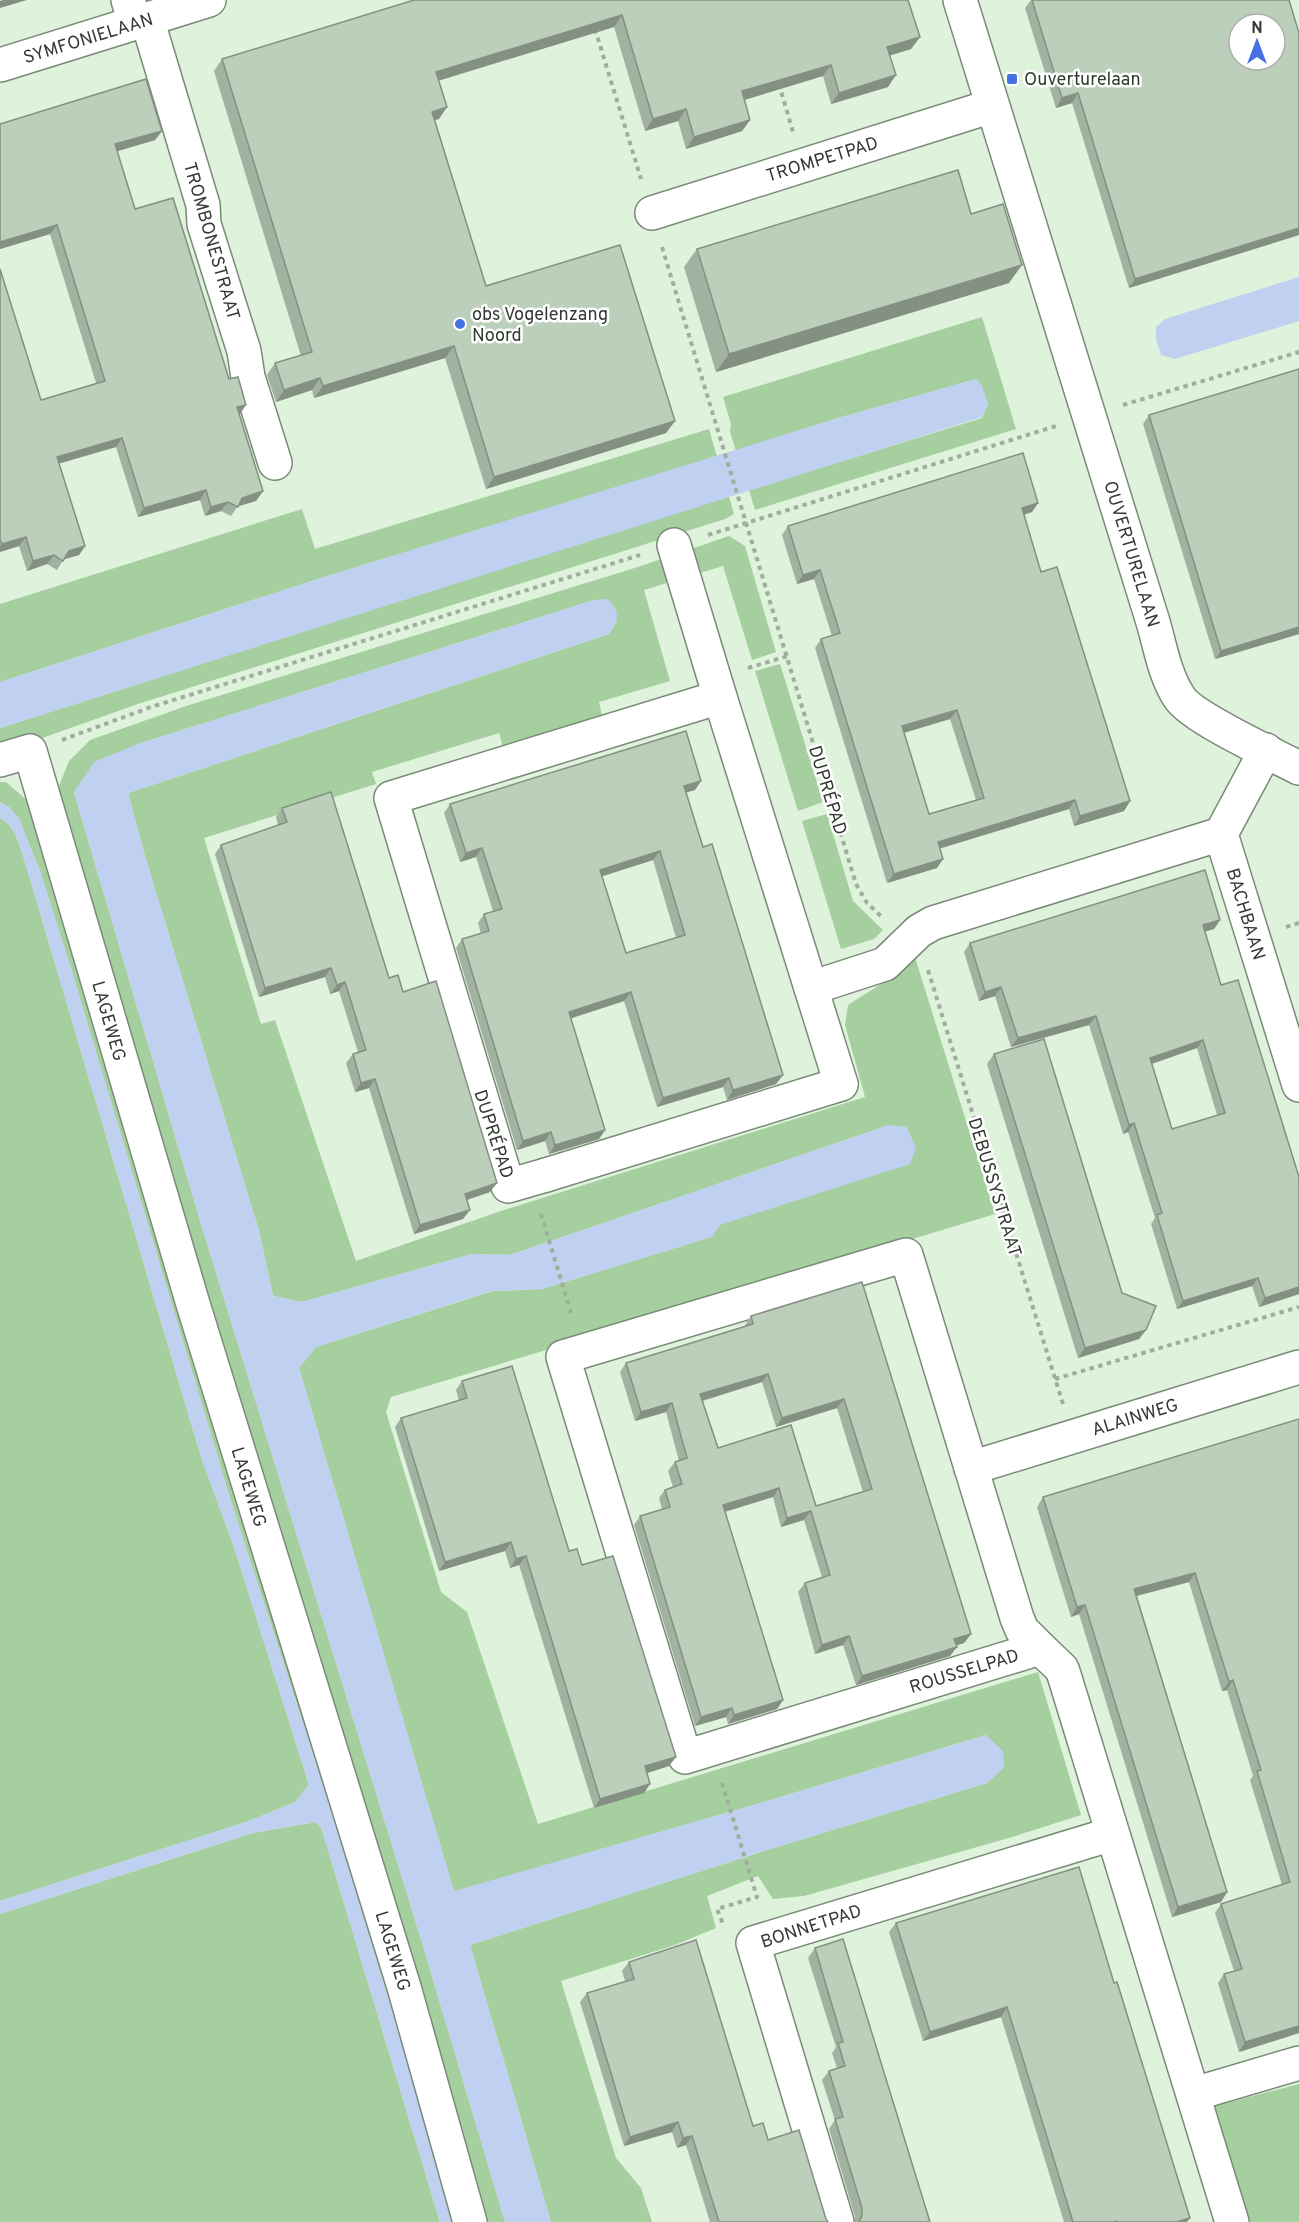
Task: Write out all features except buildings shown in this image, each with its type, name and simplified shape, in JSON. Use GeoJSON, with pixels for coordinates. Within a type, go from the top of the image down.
{"type":"FeatureCollection","features":[{"type":"Feature","properties":{"kind":"street","name":"SYMFONIELAAN"},"geometry":{"type":"LineString","coordinates":[[0,65],[137,14],[210,0]]}},
{"type":"Feature","properties":{"kind":"street","name":"OUVERTURELAAN"},"geometry":{"type":"LineString","coordinates":[[960,0],[1160,645],[1179,699],[1195,713],[1299,768]]}},
{"type":"Feature","properties":{"kind":"street","name":"TROMBONESTRAAT"},"geometry":{"type":"LineString","coordinates":[[137,14],[203,205],[204,224],[244,351],[248,378],[275,463]]}},
{"type":"Feature","properties":{"kind":"street","name":"TROMPETPAD"},"geometry":{"type":"LineString","coordinates":[[652,213],[992,106]]}},
{"type":"Feature","properties":{"kind":"street","name":"DUPRÉPAD"},"geometry":{"type":"LineString","coordinates":[[674,545],[841,1084],[508,1186],[391,798],[720,697]]}},
{"type":"Feature","properties":{"kind":"street"},"geometry":{"type":"LineString","coordinates":[[811,988],[885,964],[919,931],[933,923],[1221,834],[1266,750]]}},
{"type":"Feature","properties":{"kind":"street","name":"LAGEWEG"},"geometry":{"type":"LineString","coordinates":[[15,756],[192,1304],[404,1986],[470,2222]]}},
{"type":"Feature","properties":{"kind":"street","name":"BACHBAAN"},"geometry":{"type":"LineString","coordinates":[[1221,834],[1299,1084]]}},
{"type":"Feature","properties":{"kind":"street","name":"ROUSSELPAD"},"geometry":{"type":"LineString","coordinates":[[906,1255],[1017,1618],[1022,1630],[1040,1648],[685,1756],[563,1357],[906,1255]]}},
{"type":"Feature","properties":{"kind":"street","name":"ALAINWEG"},"geometry":{"type":"LineString","coordinates":[[971,1468],[1299,1367]]}},
{"type":"Feature","properties":{"kind":"street"},"geometry":{"type":"LineString","coordinates":[[1040,1648],[1062,1669],[1232,2222]]}},
{"type":"Feature","properties":{"kind":"street","name":"BONNETPAD"},"geometry":{"type":"LineString","coordinates":[[837,2222],[753,1943],[1112,1834]]}},
{"type":"Feature","properties":{"kind":"street"},"geometry":{"type":"LineString","coordinates":[[1194,2094],[1299,2063]]}},
{"type":"Feature","properties":{"kind":"path"},"geometry":{"type":"LineString","coordinates":[[777,77],[803,165]]}},
{"type":"Feature","properties":{"kind":"path"},"geometry":{"type":"LineString","coordinates":[[15,756],[151,707],[1299,352]]}},
{"type":"Feature","properties":{"kind":"path"},"geometry":{"type":"LineString","coordinates":[[720,436],[746,524]]}},
{"type":"Feature","properties":{"kind":"path","name":"DUPRÉPAD"},"geometry":{"type":"LineString","coordinates":[[746,524],[856,884],[867,903],[908,942]]}},
{"type":"Feature","properties":{"kind":"path","name":"DEBUSSYSTRAAT"},"geometry":{"type":"LineString","coordinates":[[908,942],[920,954],[928,969],[1072,1437]]}},
{"type":"Feature","properties":{"kind":"path"},"geometry":{"type":"LineString","coordinates":[[544,1224],[568,1302]]}},
{"type":"Feature","properties":{"kind":"path"},"geometry":{"type":"LineString","coordinates":[[1055,1379],[1299,1307]]}},
{"type":"Feature","properties":{"kind":"path"},"geometry":{"type":"LineString","coordinates":[[724,1788],[748,1868]]}},
{"type":"Feature","properties":{"kind":"green space"},"geometry":{"type":"Polygon","coordinates":[[[982,317],[1016,429],[755,510],[749,490],[982,418],[988,404],[976,379],[835,419],[736,451],[723,397],[982,317]]]}},
{"type":"Feature","properties":{"kind":"green space"},"geometry":{"type":"Polygon","coordinates":[[[709,429],[717,457],[324,577],[0,682],[0,604],[302,509],[315,549],[709,429]]]}},
{"type":"Feature","properties":{"kind":"green space"},"geometry":{"type":"Polygon","coordinates":[[[729,496],[734,514],[725,519],[138,704],[0,753],[0,728],[729,496]]]}},
{"type":"Feature","properties":{"kind":"green space"},"geometry":{"type":"Polygon","coordinates":[[[729,536],[745,546],[776,652],[752,660],[723,566],[644,590],[670,681],[599,702],[602,716],[503,747],[499,733],[372,772],[376,784],[204,838],[261,1024],[275,1020],[356,1261],[504,1210],[865,1097],[845,1025],[848,1005],[892,977],[914,954],[995,1214],[391,1397],[386,1412],[441,1592],[467,1612],[538,1824],[1038,1672],[1081,1815],[1009,1838],[804,1896],[773,1899],[758,1876],[707,1896],[716,1928],[675,1945],[561,1981],[616,2158],[641,2188],[652,2222],[551,2222],[470,1945],[767,1850],[987,1783],[986,1735],[454,1892],[299,1368],[316,1347],[493,1291],[542,1289],[711,1237],[719,1225],[889,1125],[510,1255],[472,1254],[302,1302],[273,1296],[259,1231],[144,853],[128,793],[609,634],[617,621],[594,600],[138,744],[74,792],[198,1214],[424,1949],[505,2222],[482,2222],[56,801],[69,761],[90,740],[189,705],[638,567],[729,536]]]}},
{"type":"Feature","properties":{"kind":"green space"},"geometry":{"type":"Polygon","coordinates":[[[780,664],[823,802],[798,811],[755,671],[780,664]]]}},
{"type":"Feature","properties":{"kind":"green space"},"geometry":{"type":"Polygon","coordinates":[[[0,782],[6,782],[29,802],[251,1520],[456,2222],[329,1803],[233,1508],[40,871],[19,819],[9,807],[0,802],[0,782]]]}},
{"type":"Feature","properties":{"kind":"green space"},"geometry":{"type":"Polygon","coordinates":[[[827,814],[853,901],[883,930],[874,939],[841,949],[802,821],[827,814]]]}},
{"type":"Feature","properties":{"kind":"green space"},"geometry":{"type":"Polygon","coordinates":[[[0,818],[11,828],[22,852],[201,1457],[234,1547],[309,1785],[295,1802],[249,1821],[0,1901],[0,818]]]}},
{"type":"Feature","properties":{"kind":"green space"},"geometry":{"type":"Polygon","coordinates":[[[316,1822],[321,1827],[440,2222],[0,2222],[0,1914],[253,1833],[316,1822]]]}},
{"type":"Feature","properties":{"kind":"green space"},"geometry":{"type":"Polygon","coordinates":[[[1299,2084],[1299,2222],[1237,2222],[1204,2109],[1299,2084]]]}},
{"type":"Feature","properties":{"kind":"water"},"geometry":{"type":"Polygon","coordinates":[[[1299,277],[1299,321],[1175,359],[1161,355],[1156,339],[1156,327],[1165,319],[1299,277]]]}},
{"type":"Feature","properties":{"kind":"water"},"geometry":{"type":"Polygon","coordinates":[[[976,379],[982,386],[988,404],[982,417],[0,728],[0,682],[324,577],[835,419],[976,379]]]}},
{"type":"Feature","properties":{"kind":"water"},"geometry":{"type":"Polygon","coordinates":[[[607,599],[615,608],[617,616],[609,634],[128,793],[144,853],[259,1231],[273,1296],[302,1302],[472,1254],[510,1255],[889,1125],[907,1127],[916,1148],[910,1164],[720,1225],[712,1237],[542,1289],[492,1291],[316,1347],[299,1368],[454,1891],[986,1735],[1003,1751],[1004,1768],[987,1783],[767,1850],[470,1945],[551,2222],[505,2222],[424,1949],[198,1214],[74,792],[94,762],[138,744],[594,600],[607,599]]]}},
{"type":"Feature","properties":{"kind":"water"},"geometry":{"type":"Polygon","coordinates":[[[0,802],[9,807],[19,819],[40,871],[233,1508],[329,1803],[456,2222],[440,2222],[321,1827],[316,1822],[253,1833],[0,1914],[0,1901],[249,1821],[295,1802],[309,1785],[234,1547],[201,1457],[22,852],[11,828],[0,818],[0,802]]]}},
{"type":"Feature","properties":{"kind":"place","name":"Ouverturelaan"},"geometry":{"type":"Point","coordinates":[1012,79]}},
{"type":"Feature","properties":{"kind":"place","name":"obs Vogelenzang Noord"},"geometry":{"type":"Point","coordinates":[460,324]}}]}
